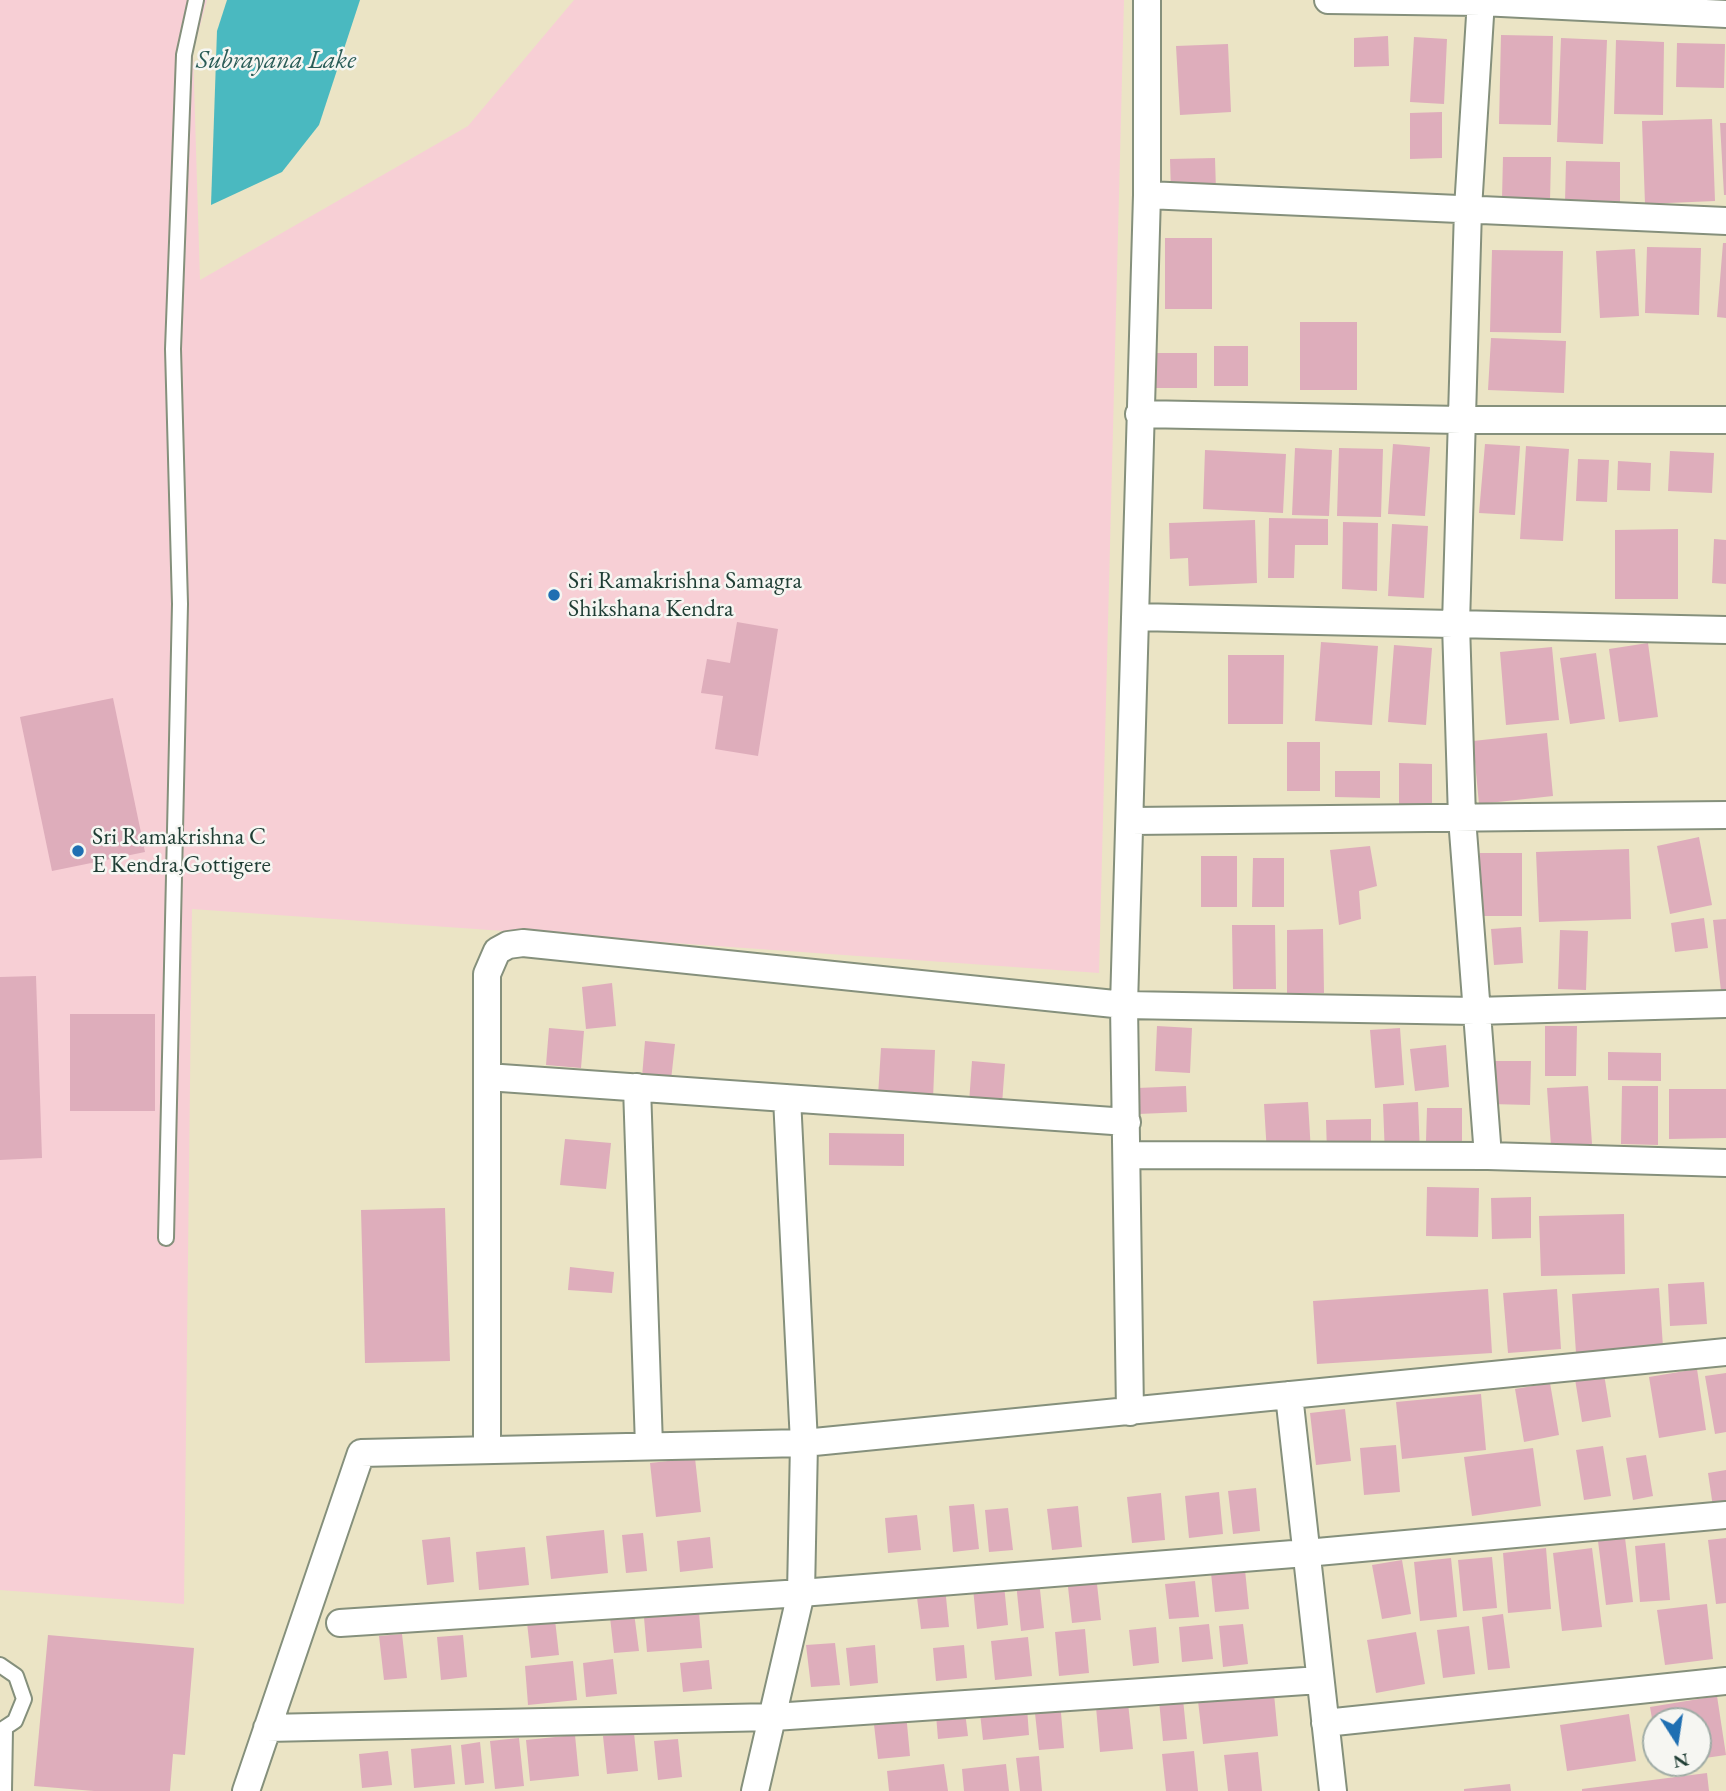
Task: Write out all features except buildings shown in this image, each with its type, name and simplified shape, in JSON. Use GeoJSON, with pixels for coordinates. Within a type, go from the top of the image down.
{"type":"FeatureCollection","features":[{"type":"Feature","properties":{"kind":"street"},"geometry":{"type":"LineString","coordinates":[[1130,1412],[1124,1005],[1147,195],[1147,0]]}},
{"type":"Feature","properties":{"kind":"street"},"geometry":{"type":"LineString","coordinates":[[1328,0],[1481,1],[1726,14]]}},
{"type":"Feature","properties":{"kind":"street"},"geometry":{"type":"LineString","coordinates":[[1481,1],[1468,209],[1456,624],[1462,818],[1488,1156]]}},
{"type":"Feature","properties":{"kind":"street"},"geometry":{"type":"LineString","coordinates":[[1147,195],[1726,221]]}},
{"type":"Feature","properties":{"kind":"street"},"geometry":{"type":"LineString","coordinates":[[1139,415],[1461,421],[1726,421]]}},
{"type":"Feature","properties":{"kind":"street"},"geometry":{"type":"LineString","coordinates":[[1135,617],[1726,630]]}},
{"type":"Feature","properties":{"kind":"street"},"geometry":{"type":"LineString","coordinates":[[1131,821],[1726,815]]}},
{"type":"Feature","properties":{"kind":"street"},"geometry":{"type":"LineString","coordinates":[[487,1449],[487,974],[496,951],[523,943],[1124,1005],[1475,1011],[1726,1003]]}},
{"type":"Feature","properties":{"kind":"street"},"geometry":{"type":"LineString","coordinates":[[487,1077],[1127,1122]]}},
{"type":"Feature","properties":{"kind":"street"},"geometry":{"type":"LineString","coordinates":[[637,1087],[649,1446]]}},
{"type":"Feature","properties":{"kind":"street"},"geometry":{"type":"LineString","coordinates":[[755,1791],[801,1593],[804,1443],[788,1098]]}},
{"type":"Feature","properties":{"kind":"street"},"geometry":{"type":"LineString","coordinates":[[1128,1155],[1488,1156],[1726,1163]]}},
{"type":"Feature","properties":{"kind":"street"},"geometry":{"type":"LineString","coordinates":[[246,1791],[360,1453],[804,1443],[1726,1352]]}},
{"type":"Feature","properties":{"kind":"street"},"geometry":{"type":"LineString","coordinates":[[1289,1395],[1333,1791]]}},
{"type":"Feature","properties":{"kind":"street"},"geometry":{"type":"LineString","coordinates":[[340,1623],[801,1593],[1306,1553],[1726,1515]]}},
{"type":"Feature","properties":{"kind":"street"},"geometry":{"type":"LineString","coordinates":[[267,1728],[774,1717],[1320,1680]]}},
{"type":"Feature","properties":{"kind":"street"},"geometry":{"type":"LineString","coordinates":[[1325,1723],[1726,1681]]}},
{"type":"Feature","properties":{"kind":"lane"},"geometry":{"type":"LineString","coordinates":[[166,1238],[180,604],[173,349],[184,55],[196,0]]}},
{"type":"Feature","properties":{"kind":"lane"},"geometry":{"type":"LineString","coordinates":[[0,1665],[16,1676],[24,1699],[15,1721],[3,1730],[4,1791]]}},
{"type":"Feature","properties":{"kind":"shaded area","name":"Sri Ramakrishna Samagra Shikshana Kendra"},"geometry":{"type":"Polygon","coordinates":[[[0,0],[207,0],[193,52],[200,280],[468,126],[574,0],[1124,0],[1099,973],[192,909],[184,1604],[0,1590],[0,0]]]}},
{"type":"Feature","properties":{"kind":"water","name":"Subrayana Lake"},"geometry":{"type":"Polygon","coordinates":[[[227,0],[360,0],[319,125],[282,172],[211,205],[217,31],[227,0]]]}},
{"type":"Feature","properties":{"kind":"place","name":"Sri Ramakrishna Samagra Shikshana Kendra"},"geometry":{"type":"Point","coordinates":[554,595]}},
{"type":"Feature","properties":{"kind":"place","name":"Sri Ramakrishna C E Kendra,Gottigere"},"geometry":{"type":"Point","coordinates":[78,851]}}]}
